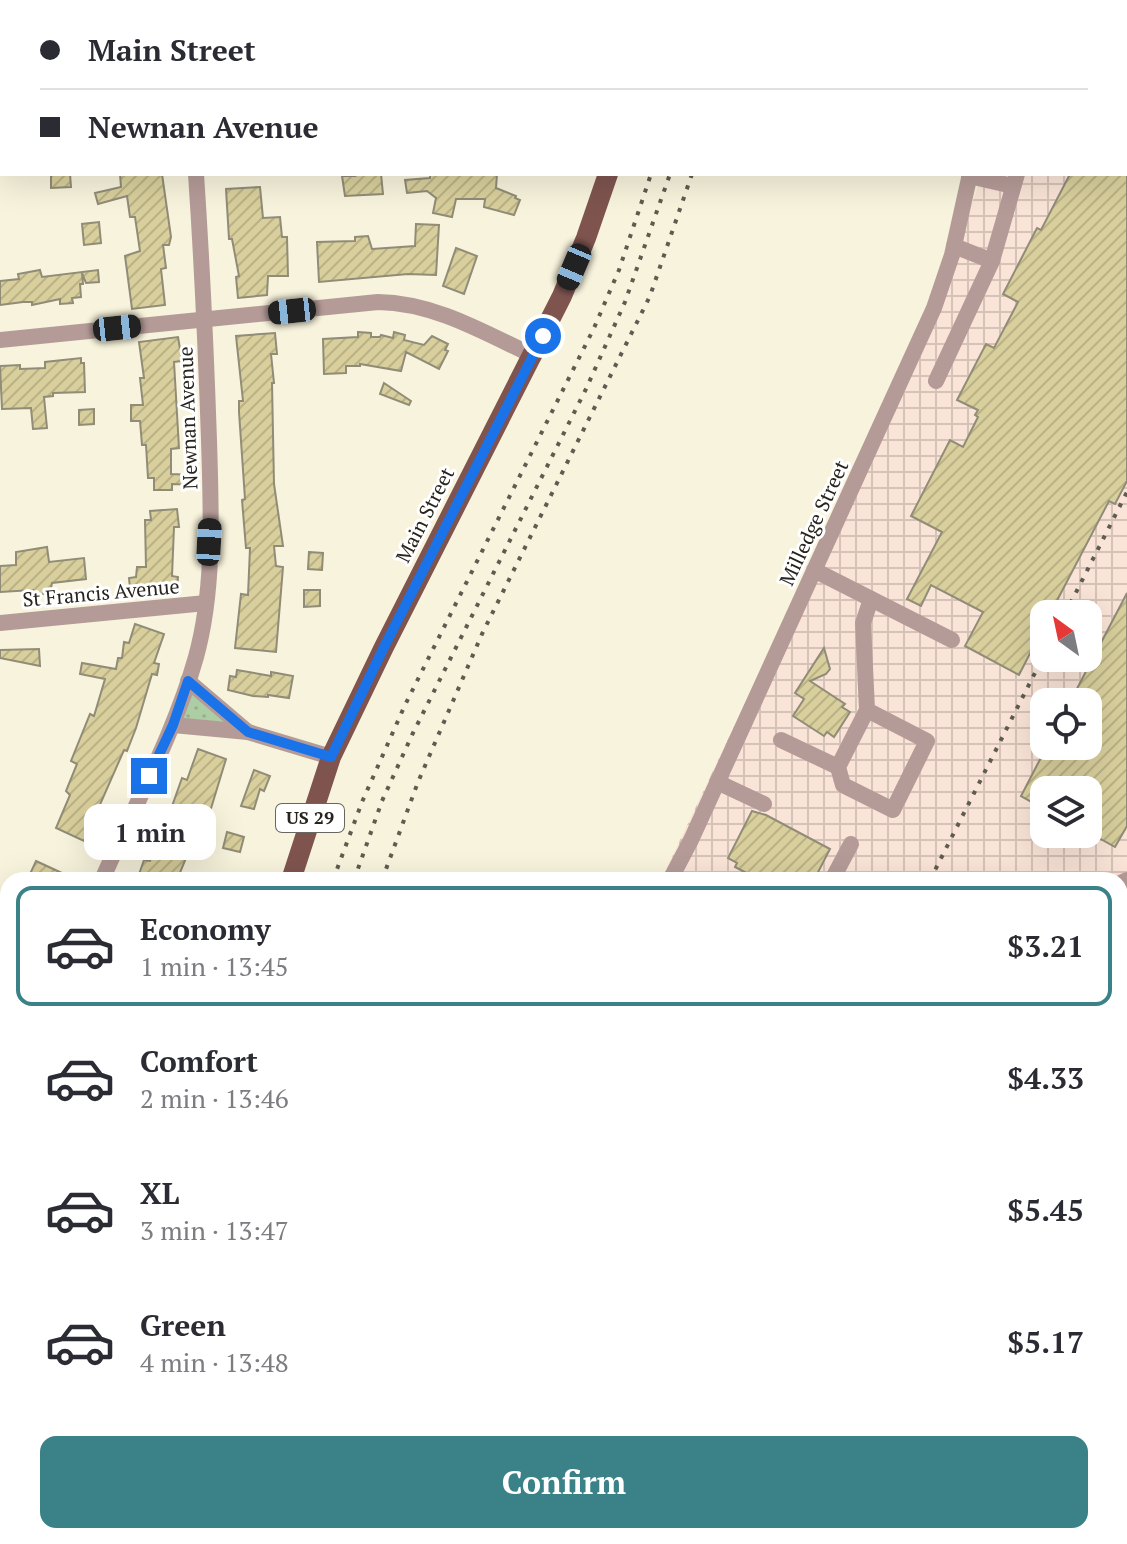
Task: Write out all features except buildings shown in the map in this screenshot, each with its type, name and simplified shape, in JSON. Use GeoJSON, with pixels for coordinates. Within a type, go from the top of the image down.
{"type":"FeatureCollection","features":[{"type":"Feature","properties":{"kind":"main road","name":"Main Street"},"geometry":{"type":"LineString","coordinates":[[294,872],[331,757],[534,356],[574,267],[607,176]]}},
{"type":"Feature","properties":{"kind":"street","name":"Newnan Avenue"},"geometry":{"type":"LineString","coordinates":[[106,872],[173,725],[196,655],[206,603],[211,511],[205,319],[196,176]]}},
{"type":"Feature","properties":{"kind":"street","name":"Milledge Street"},"geometry":{"type":"LineString","coordinates":[[674,872],[934,308],[954,246],[969,176]]}},
{"type":"Feature","properties":{"kind":"street"},"geometry":{"type":"LineString","coordinates":[[936,381],[992,261],[1015,180],[978,176]]}},
{"type":"Feature","properties":{"kind":"street"},"geometry":{"type":"LineString","coordinates":[[954,246],[992,261]]}},
{"type":"Feature","properties":{"kind":"street"},"geometry":{"type":"LineString","coordinates":[[0,340],[378,302],[404,302],[442,312],[534,356]]}},
{"type":"Feature","properties":{"kind":"street"},"geometry":{"type":"LineString","coordinates":[[814,570],[952,640]]}},
{"type":"Feature","properties":{"kind":"street"},"geometry":{"type":"LineString","coordinates":[[867,710],[927,741],[893,810],[843,785],[838,767],[867,710],[863,623],[871,599]]}},
{"type":"Feature","properties":{"kind":"street","name":"St Francis Avenue"},"geometry":{"type":"LineString","coordinates":[[0,623],[206,603]]}},
{"type":"Feature","properties":{"kind":"street"},"geometry":{"type":"LineString","coordinates":[[188,681],[248,732]]}},
{"type":"Feature","properties":{"kind":"street"},"geometry":{"type":"LineString","coordinates":[[173,725],[248,732],[331,757]]}},
{"type":"Feature","properties":{"kind":"street"},"geometry":{"type":"LineString","coordinates":[[781,740],[838,767]]}},
{"type":"Feature","properties":{"kind":"street"},"geometry":{"type":"LineString","coordinates":[[717,782],[764,804]]}},
{"type":"Feature","properties":{"kind":"street"},"geometry":{"type":"LineString","coordinates":[[836,872],[851,844]]}},
{"type":"Feature","properties":{"kind":"shaded area"},"geometry":{"type":"Polygon","coordinates":[[[982,176],[1127,176],[1127,872],[665,872],[924,327],[982,176]]]}},
{"type":"Feature","properties":{"kind":"green space"},"geometry":{"type":"Polygon","coordinates":[[[186,685],[242,727],[174,719],[186,685]]]}},
{"type":"Feature","properties":{"kind":"railway"},"geometry":{"type":"LineString","coordinates":[[336,872],[362,802],[405,705],[594,328],[619,270],[650,176]]}},
{"type":"Feature","properties":{"kind":"railway"},"geometry":{"type":"LineString","coordinates":[[357,872],[382,801],[412,735],[586,389],[625,302],[669,176]]}},
{"type":"Feature","properties":{"kind":"railway"},"geometry":{"type":"LineString","coordinates":[[385,872],[418,782],[482,634],[650,296],[691,176]]}},
{"type":"Feature","properties":{"kind":"railway"},"geometry":{"type":"LineString","coordinates":[[1072,600],[1127,492]]}},
{"type":"Feature","properties":{"kind":"railway"},"geometry":{"type":"LineString","coordinates":[[934,872],[1035,672]]}},
{"type":"Feature","properties":{"kind":"route"},"geometry":{"type":"LineString","coordinates":[[149,776],[173,725],[188,681],[248,732],[331,757],[543,336]]}}]}
